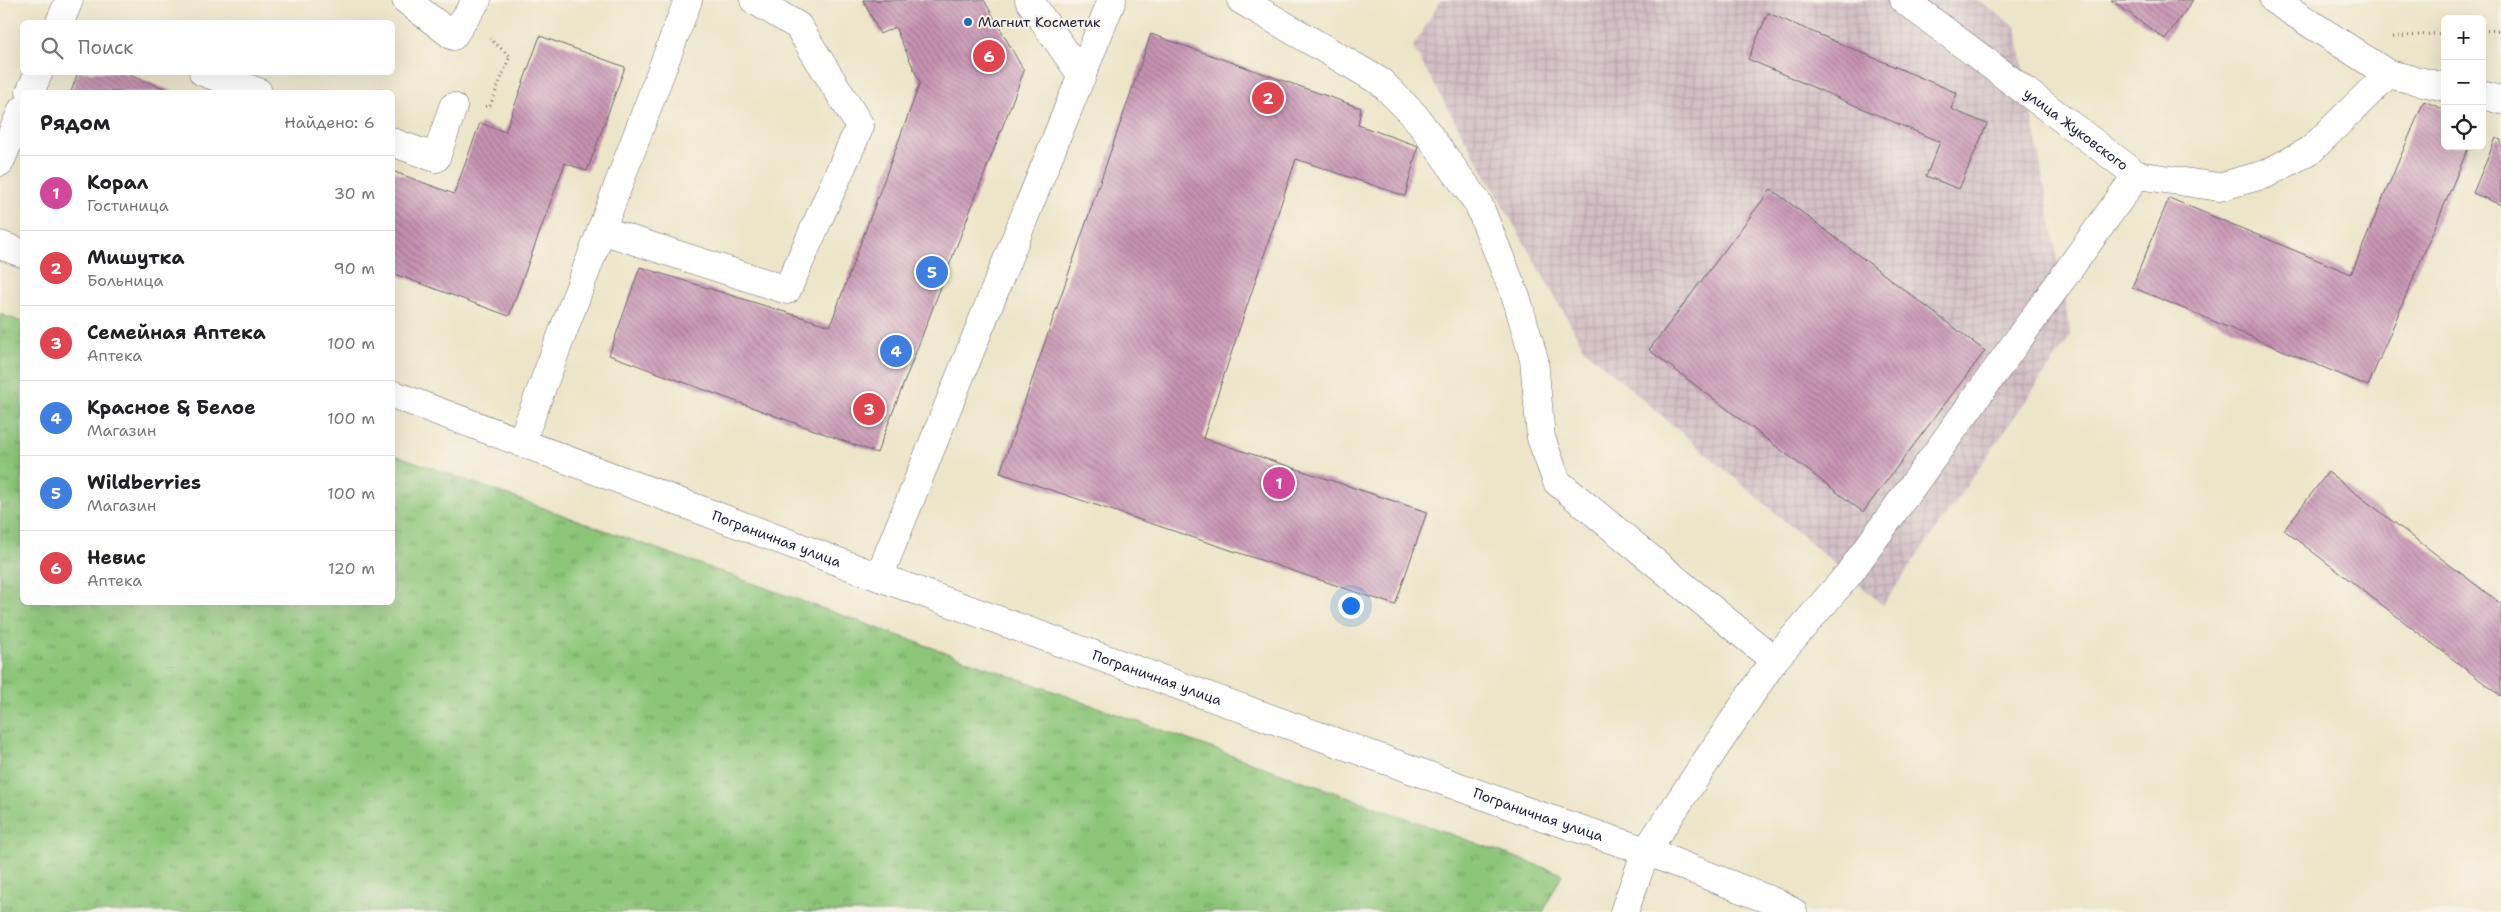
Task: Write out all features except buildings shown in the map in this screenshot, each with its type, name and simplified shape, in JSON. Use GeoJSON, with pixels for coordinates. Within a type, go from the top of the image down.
{"type":"FeatureCollection","features":[{"type":"Feature","properties":{"kind":"street"},"geometry":{"type":"LineString","coordinates":[[406,0],[453,36],[471,9]]}},
{"type":"Feature","properties":{"kind":"street"},"geometry":{"type":"LineString","coordinates":[[521,443],[688,0]]}},
{"type":"Feature","properties":{"kind":"street"},"geometry":{"type":"LineString","coordinates":[[601,230],[787,290],[860,126],[798,26],[754,0]]}},
{"type":"Feature","properties":{"kind":"street"},"geometry":{"type":"LineString","coordinates":[[1029,0],[1082,76]]}},
{"type":"Feature","properties":{"kind":"street"},"geometry":{"type":"LineString","coordinates":[[880,577],[1112,0]]}},
{"type":"Feature","properties":{"kind":"street"},"geometry":{"type":"LineString","coordinates":[[1240,0],[1381,82],[1415,116],[1478,203],[1518,300],[1534,359],[1541,438],[1557,482],[1774,660]]}},
{"type":"Feature","properties":{"kind":"street","name":"улица Жуковского"},"geometry":{"type":"LineString","coordinates":[[1904,0],[2137,175],[2219,187],[2266,174],[2312,150],[2388,74]]}},
{"type":"Feature","properties":{"kind":"street"},"geometry":{"type":"LineString","coordinates":[[2274,0],[2388,74],[2441,86]]}},
{"type":"Feature","properties":{"kind":"street"},"geometry":{"type":"LineString","coordinates":[[31,90],[38,75]]}},
{"type":"Feature","properties":{"kind":"street"},"geometry":{"type":"LineString","coordinates":[[211,75],[252,90]]}},
{"type":"Feature","properties":{"kind":"street"},"geometry":{"type":"LineString","coordinates":[[2486,97],[2501,100]]}},
{"type":"Feature","properties":{"kind":"street"},"geometry":{"type":"LineString","coordinates":[[395,143],[436,158],[453,107]]}},
{"type":"Feature","properties":{"kind":"street"},"geometry":{"type":"LineString","coordinates":[[0,162],[20,115]]}},
{"type":"Feature","properties":{"kind":"street"},"geometry":{"type":"LineString","coordinates":[[1624,912],[1646,851],[1774,660],[1848,575],[2137,175]]}},
{"type":"Feature","properties":{"kind":"street"},"geometry":{"type":"LineString","coordinates":[[0,245],[20,252]]}},
{"type":"Feature","properties":{"kind":"street","name":"Пограничная улица"},"geometry":{"type":"LineString","coordinates":[[395,395],[880,577],[1529,812],[1646,851],[1782,905],[1793,912]]}},
{"type":"Feature","properties":{"kind":"path"},"geometry":{"type":"LineString","coordinates":[[453,107],[490,106],[510,56],[471,9]]}},
{"type":"Feature","properties":{"kind":"path"},"geometry":{"type":"LineString","coordinates":[[2486,31],[2501,30]]}},
{"type":"Feature","properties":{"kind":"shaded area"},"geometry":{"type":"Polygon","coordinates":[[[1441,0],[1978,0],[2016,27],[2071,336],[1883,605],[1585,350],[1413,47],[1441,0]]]}},
{"type":"Feature","properties":{"kind":"green space"},"geometry":{"type":"Polygon","coordinates":[[[0,314],[20,321],[20,605],[395,605],[395,455],[1562,874],[1543,912],[0,912],[0,314]]]}},
{"type":"Feature","properties":{"kind":"place","name":"Магнит Косметик"},"geometry":{"type":"Point","coordinates":[968,22]}},
{"type":"Feature","properties":{"kind":"place","name":"Невис"},"geometry":{"type":"Point","coordinates":[989,56]}},
{"type":"Feature","properties":{"kind":"place","name":"Мишутка"},"geometry":{"type":"Point","coordinates":[1268,98]}},
{"type":"Feature","properties":{"kind":"place","name":"Wildberries"},"geometry":{"type":"Point","coordinates":[932,272]}},
{"type":"Feature","properties":{"kind":"place","name":"Красное & Белое"},"geometry":{"type":"Point","coordinates":[896,351]}},
{"type":"Feature","properties":{"kind":"place","name":"Семейная Аптека"},"geometry":{"type":"Point","coordinates":[869,409]}},
{"type":"Feature","properties":{"kind":"place","name":"Корал"},"geometry":{"type":"Point","coordinates":[1279,483]}}]}
